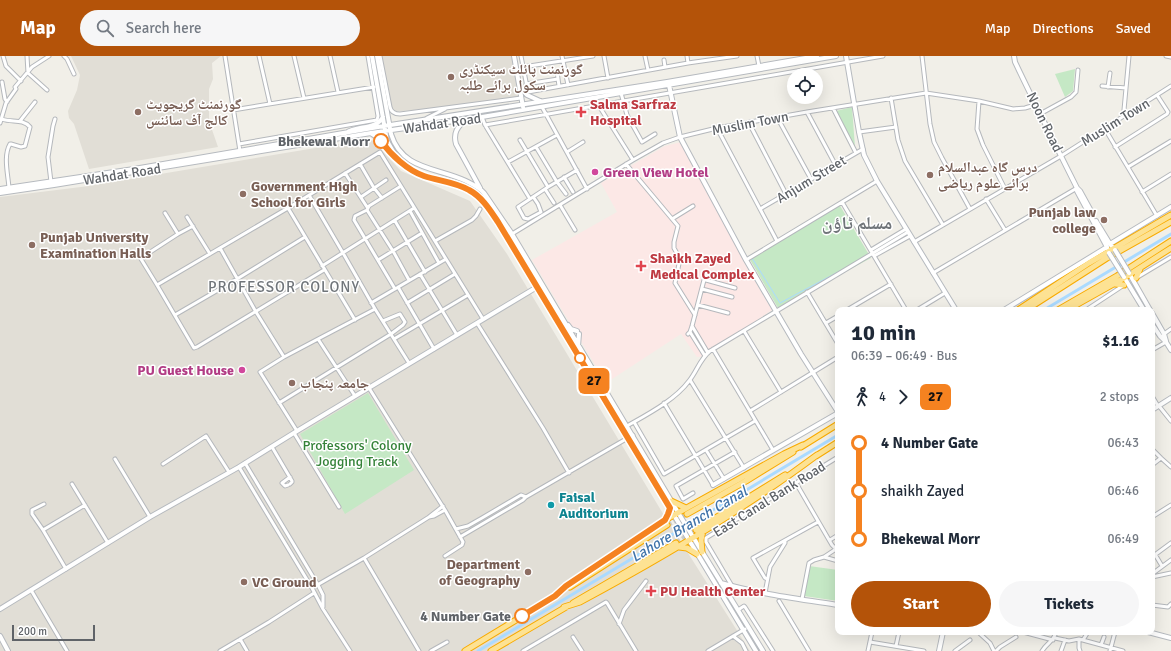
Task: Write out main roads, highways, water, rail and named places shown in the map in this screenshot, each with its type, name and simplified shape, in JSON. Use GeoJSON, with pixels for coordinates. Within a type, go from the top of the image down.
{"type":"FeatureCollection","features":[{"type":"Feature","properties":{"kind":"highway"},"geometry":{"type":"LineString","coordinates":[[1023,307],[1111,249],[1171,216]]}},
{"type":"Feature","properties":{"kind":"highway"},"geometry":{"type":"LineString","coordinates":[[1031,307],[1107,258],[1171,222]]}},
{"type":"Feature","properties":{"kind":"highway"},"geometry":{"type":"LineString","coordinates":[[1063,307],[1117,276],[1171,242]]}},
{"type":"Feature","properties":{"kind":"highway"},"geometry":{"type":"LineString","coordinates":[[1073,307],[1115,284],[1124,277],[1132,276],[1140,268],[1171,248]]}},
{"type":"Feature","properties":{"kind":"highway"},"geometry":{"type":"LineString","coordinates":[[1115,284],[1126,284]]}},
{"type":"Feature","properties":{"kind":"highway"},"geometry":{"type":"LineString","coordinates":[[465,651],[555,596],[566,586],[666,523],[676,514],[687,511],[835,426]]}},
{"type":"Feature","properties":{"kind":"highway"},"geometry":{"type":"LineString","coordinates":[[696,530],[817,455],[835,446]]}},
{"type":"Feature","properties":{"kind":"highway"},"geometry":{"type":"LineString","coordinates":[[491,651],[564,608],[580,602],[691,539],[755,499],[817,455]]}},
{"type":"Feature","properties":{"kind":"highway"},"geometry":{"type":"LineString","coordinates":[[671,501],[687,511]]}},
{"type":"Feature","properties":{"kind":"highway"},"geometry":{"type":"LineString","coordinates":[[666,523],[670,508]]}},
{"type":"Feature","properties":{"kind":"highway"},"geometry":{"type":"LineString","coordinates":[[678,545],[700,553],[701,540],[704,531]]}},
{"type":"Feature","properties":{"kind":"main road"},"geometry":{"type":"LineString","coordinates":[[372,56],[375,87],[383,117],[399,151],[409,161],[455,177],[483,191]]}},
{"type":"Feature","properties":{"kind":"main road"},"geometry":{"type":"LineString","coordinates":[[378,56],[386,98],[388,141],[398,160]]}},
{"type":"Feature","properties":{"kind":"main road"},"geometry":{"type":"LineString","coordinates":[[514,56],[524,110]]}},
{"type":"Feature","properties":{"kind":"main road","name":"Wahdat Road"},"geometry":{"type":"LineString","coordinates":[[0,193],[284,146],[344,134],[466,117],[522,104],[667,82],[759,66],[836,56]]}},
{"type":"Feature","properties":{"kind":"main road"},"geometry":{"type":"LineString","coordinates":[[846,56],[862,149],[877,181],[954,307]]}},
{"type":"Feature","properties":{"kind":"main road","name":"Noon Road"},"geometry":{"type":"LineString","coordinates":[[1014,56],[1015,62],[1077,191],[1111,249]]}},
{"type":"Feature","properties":{"kind":"main road","name":"Wahdat Road"},"geometry":{"type":"LineString","coordinates":[[0,189],[371,133],[387,128],[422,121],[482,117],[669,85],[819,57]]}},
{"type":"Feature","properties":{"kind":"main road"},"geometry":{"type":"LineString","coordinates":[[669,85],[680,137],[746,260],[835,408]]}},
{"type":"Feature","properties":{"kind":"main road"},"geometry":{"type":"LineString","coordinates":[[520,87],[527,95],[542,101]]}},
{"type":"Feature","properties":{"kind":"main road"},"geometry":{"type":"LineString","coordinates":[[344,134],[350,130],[377,124],[383,117]]}},
{"type":"Feature","properties":{"kind":"main road"},"geometry":{"type":"LineString","coordinates":[[466,117],[455,131],[454,138],[456,144],[483,191],[512,234],[560,316],[570,338],[578,346],[627,426],[630,437],[670,508],[676,514],[700,553],[721,583],[763,651]]}},
{"type":"Feature","properties":{"kind":"main road"},"geometry":{"type":"LineString","coordinates":[[371,133],[379,138],[389,151],[407,167],[423,176],[451,182],[469,190],[479,197],[498,222],[671,501],[676,514]]}},
{"type":"Feature","properties":{"kind":"main road"},"geometry":{"type":"LineString","coordinates":[[479,197],[483,191]]}},
{"type":"Feature","properties":{"kind":"main road"},"geometry":{"type":"LineString","coordinates":[[1009,307],[1111,249],[1171,207]]}},
{"type":"Feature","properties":{"kind":"main road"},"geometry":{"type":"LineString","coordinates":[[1111,249],[1132,276],[1148,307]]}},
{"type":"Feature","properties":{"kind":"main road"},"geometry":{"type":"LineString","coordinates":[[1111,249],[1126,284],[1141,307]]}},
{"type":"Feature","properties":{"kind":"main road"},"geometry":{"type":"LineString","coordinates":[[0,609],[150,517],[239,467],[537,287]]}},
{"type":"Feature","properties":{"kind":"main road"},"geometry":{"type":"LineString","coordinates":[[560,316],[570,328],[578,333],[578,346]]}},
{"type":"Feature","properties":{"kind":"main road"},"geometry":{"type":"LineString","coordinates":[[1155,318],[1164,334],[1166,342]]}},
{"type":"Feature","properties":{"kind":"main road"},"geometry":{"type":"LineString","coordinates":[[1155,328],[1171,350]]}},
{"type":"Feature","properties":{"kind":"main road"},"geometry":{"type":"LineString","coordinates":[[1155,408],[1171,398]]}},
{"type":"Feature","properties":{"kind":"main road"},"geometry":{"type":"LineString","coordinates":[[713,485],[835,415]]}},
{"type":"Feature","properties":{"kind":"main road"},"geometry":{"type":"LineString","coordinates":[[700,553],[756,651]]}},
{"type":"Feature","properties":{"kind":"main road"},"geometry":{"type":"LineString","coordinates":[[721,583],[765,593],[835,604]]}},
{"type":"Feature","properties":{"kind":"main road"},"geometry":{"type":"LineString","coordinates":[[729,596],[732,586]]}},
{"type":"Feature","properties":{"kind":"main road"},"geometry":{"type":"LineString","coordinates":[[1155,634],[1171,638]]}},
{"type":"Feature","properties":{"kind":"main road"},"geometry":{"type":"LineString","coordinates":[[939,651],[942,635]]}},
{"type":"Feature","properties":{"kind":"main road"},"geometry":{"type":"LineString","coordinates":[[0,636],[8,651]]}},
{"type":"Feature","properties":{"kind":"waterway"},"geometry":{"type":"LineString","coordinates":[[789,236],[827,213]]}},
{"type":"Feature","properties":{"kind":"waterway","name":"Lahore Branch Canal"},"geometry":{"type":"LineString","coordinates":[[1049,307],[1171,234]]}},
{"type":"Feature","properties":{"kind":"waterway"},"geometry":{"type":"LineString","coordinates":[[752,258],[780,303],[851,265]]}},
{"type":"Feature","properties":{"kind":"waterway","name":"Lahore Branch Canal"},"geometry":{"type":"LineString","coordinates":[[478,651],[835,437]]}},
{"type":"Feature","properties":{"kind":"tunnel"},"geometry":{"type":"LineString","coordinates":[[667,525],[687,514]]}},
{"type":"Feature","properties":{"kind":"tunnel"},"geometry":{"type":"LineString","coordinates":[[676,543],[695,531]]}},
{"type":"Feature","properties":{"kind":"place","name":"گورنمنٹ پائلٹ سیکنڈری سکول برائے طلبہ"},"geometry":{"type":"Point","coordinates":[451,77]}},
{"type":"Feature","properties":{"kind":"place","name":"گورنمنٹ گریجویٹ کالج آف سائنس"},"geometry":{"type":"Point","coordinates":[138,112]}},
{"type":"Feature","properties":{"kind":"place","name":"Salma Sarfraz Hospital"},"geometry":{"type":"Point","coordinates":[581,112]}},
{"type":"Feature","properties":{"kind":"place","name":"Bhekewal Morr"},"geometry":{"type":"Point","coordinates":[381,141]}},
{"type":"Feature","properties":{"kind":"place","name":"Green View Hotel"},"geometry":{"type":"Point","coordinates":[595,172]}},
{"type":"Feature","properties":{"kind":"place","name":"درس گاہ عبدالسلام برائے علوم ریاضی"},"geometry":{"type":"Point","coordinates":[930,175]}},
{"type":"Feature","properties":{"kind":"place","name":"Government High School for Girls"},"geometry":{"type":"Point","coordinates":[243,194]}},
{"type":"Feature","properties":{"kind":"place","name":"Punjab law college"},"geometry":{"type":"Point","coordinates":[1104,220]}},
{"type":"Feature","properties":{"kind":"place","name":"Punjab University Examination Halls"},"geometry":{"type":"Point","coordinates":[32,245]}},
{"type":"Feature","properties":{"kind":"place","name":"Shaikh Zayed Medical Complex"},"geometry":{"type":"Point","coordinates":[641,266]}},
{"type":"Feature","properties":{"kind":"place","name":"PU Guest House"},"geometry":{"type":"Point","coordinates":[242,370]}},
{"type":"Feature","properties":{"kind":"place","name":"جامعہ پنجاب"},"geometry":{"type":"Point","coordinates":[292,383]}},
{"type":"Feature","properties":{"kind":"place","name":"Faisal Auditorium"},"geometry":{"type":"Point","coordinates":[551,505]}},
{"type":"Feature","properties":{"kind":"place","name":"Department of Geography"},"geometry":{"type":"Point","coordinates":[528,572]}},
{"type":"Feature","properties":{"kind":"place","name":"VC Ground"},"geometry":{"type":"Point","coordinates":[244,582]}},
{"type":"Feature","properties":{"kind":"place","name":"PU Health Center"},"geometry":{"type":"Point","coordinates":[651,591]}},
{"type":"Feature","properties":{"kind":"place","name":"4 Number Gate"},"geometry":{"type":"Point","coordinates":[522,616]}},
{"type":"Feature","properties":{"kind":"district","name":"مسلم ٹاؤن"},"geometry":{"type":"Point","coordinates":[857,223]}},
{"type":"Feature","properties":{"kind":"district","name":"PROFESSOR COLONY"},"geometry":{"type":"Point","coordinates":[284,287]}},
{"type":"Feature","properties":{"kind":"park label","name":"Professors' Colony Jogging Track"},"geometry":{"type":"Point","coordinates":[357,454]}}]}
